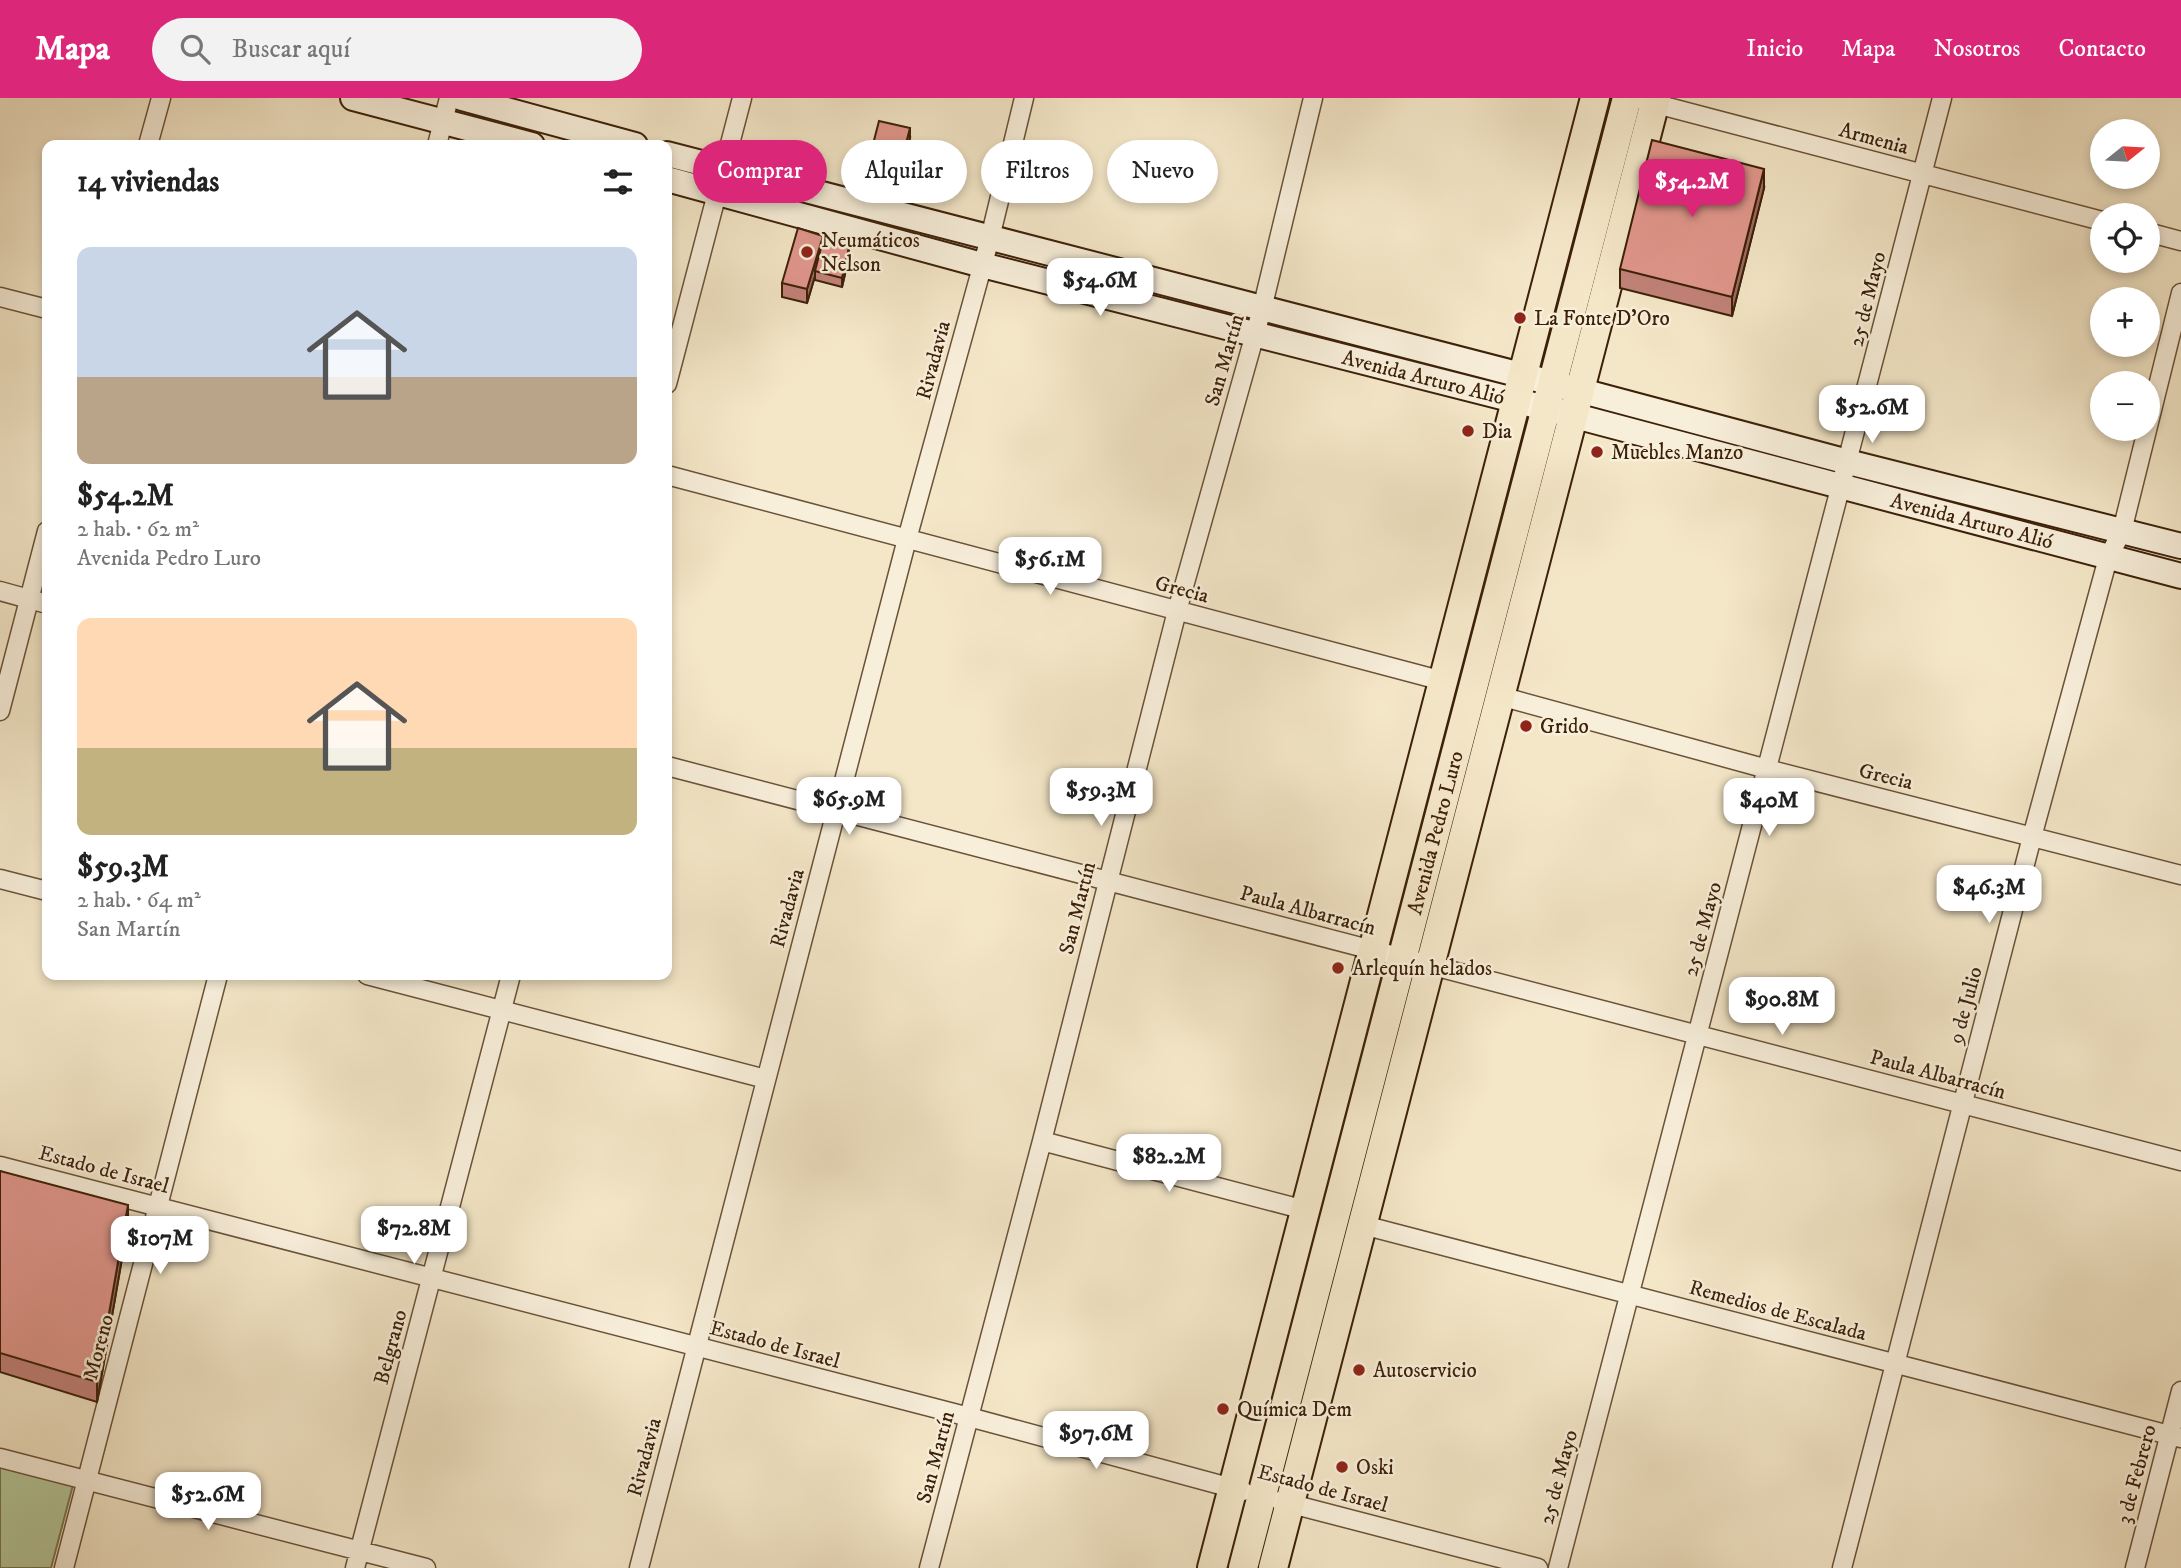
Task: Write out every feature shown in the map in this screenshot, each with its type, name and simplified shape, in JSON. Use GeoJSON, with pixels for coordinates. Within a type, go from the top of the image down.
{"type":"FeatureCollection","features":[{"type":"Feature","properties":{"kind":"highway","name":"Avenida Pedro Luro"},"geometry":{"type":"LineString","coordinates":[[1212,1568],[1595,98]]}},
{"type":"Feature","properties":{"kind":"highway","name":"Avenida Pedro Luro"},"geometry":{"type":"LineString","coordinates":[[1243,1568],[1627,98]]}},
{"type":"Feature","properties":{"kind":"highway","name":"Avenida Pedro Luro"},"geometry":{"type":"LineString","coordinates":[[1273,1568],[1576,403],[1648,100]]}},
{"type":"Feature","properties":{"kind":"main road"},"geometry":{"type":"LineString","coordinates":[[353,98],[440,134],[490,140]]}},
{"type":"Feature","properties":{"kind":"main road"},"geometry":{"type":"LineString","coordinates":[[462,98],[617,140]]}},
{"type":"Feature","properties":{"kind":"main road","name":"Avenida Arturo Alió"},"geometry":{"type":"LineString","coordinates":[[672,157],[693,167]]}},
{"type":"Feature","properties":{"kind":"main road","name":"Avenida Arturo Alió"},"geometry":{"type":"LineString","coordinates":[[672,179],[693,180]]}},
{"type":"Feature","properties":{"kind":"main road","name":"Avenida Arturo Alió"},"geometry":{"type":"LineString","coordinates":[[789,203],[982,265],[1255,333],[1519,388]]}},
{"type":"Feature","properties":{"kind":"main road","name":"Avenida Arturo Alió"},"geometry":{"type":"LineString","coordinates":[[824,203],[990,238],[1262,309],[1548,396],[1848,462],[2181,546]]}},
{"type":"Feature","properties":{"kind":"main road","name":"Avenida Arturo Alió"},"geometry":{"type":"LineString","coordinates":[[1576,403],[1841,487],[2181,576]]}},
{"type":"Feature","properties":{"kind":"street"},"geometry":{"type":"LineString","coordinates":[[149,140],[161,98]]}},
{"type":"Feature","properties":{"kind":"street"},"geometry":{"type":"LineString","coordinates":[[440,134],[449,98]]}},
{"type":"Feature","properties":{"kind":"street"},"geometry":{"type":"LineString","coordinates":[[731,140],[742,98]]}},
{"type":"Feature","properties":{"kind":"street","name":"Rivadavia"},"geometry":{"type":"LineString","coordinates":[[639,1568],[907,539],[990,238],[1024,98]]}},
{"type":"Feature","properties":{"kind":"street","name":"San Martín"},"geometry":{"type":"LineString","coordinates":[[929,1568],[1042,1141],[1177,611],[1262,309],[1313,98]]}},
{"type":"Feature","properties":{"kind":"street","name":"25 de Mayo"},"geometry":{"type":"LineString","coordinates":[[1558,1568],[1942,98]]}},
{"type":"Feature","properties":{"kind":"street","name":"Armenia"},"geometry":{"type":"LineString","coordinates":[[1648,100],[2090,218]]}},
{"type":"Feature","properties":{"kind":"street"},"geometry":{"type":"LineString","coordinates":[[672,365],[714,203]]}},
{"type":"Feature","properties":{"kind":"street"},"geometry":{"type":"LineString","coordinates":[[2160,235],[2181,241]]}},
{"type":"Feature","properties":{"kind":"street","name":"9 de Julio"},"geometry":{"type":"LineString","coordinates":[[1842,1568],[2032,837],[2108,558],[2122,531],[2181,293]]}},
{"type":"Feature","properties":{"kind":"street"},"geometry":{"type":"LineString","coordinates":[[0,297],[42,308]]}},
{"type":"Feature","properties":{"kind":"street","name":"Grecia"},"geometry":{"type":"LineString","coordinates":[[672,476],[1443,681]]}},
{"type":"Feature","properties":{"kind":"street"},"geometry":{"type":"LineString","coordinates":[[0,711],[42,550]]}},
{"type":"Feature","properties":{"kind":"street"},"geometry":{"type":"LineString","coordinates":[[0,591],[42,603]]}},
{"type":"Feature","properties":{"kind":"street","name":"Grecia"},"geometry":{"type":"LineString","coordinates":[[1500,696],[1767,769],[2181,875]]}},
{"type":"Feature","properties":{"kind":"street","name":"Paula Albarracín"},"geometry":{"type":"LineString","coordinates":[[672,767],[2181,1161]]}},
{"type":"Feature","properties":{"kind":"street"},"geometry":{"type":"LineString","coordinates":[[0,879],[42,890]]}},
{"type":"Feature","properties":{"kind":"street","name":"Moreno"},"geometry":{"type":"LineString","coordinates":[[64,1568],[217,980]]}},
{"type":"Feature","properties":{"kind":"street"},"geometry":{"type":"LineString","coordinates":[[386,980],[766,1079]]}},
{"type":"Feature","properties":{"kind":"street","name":"Belgrano"},"geometry":{"type":"LineString","coordinates":[[357,1559],[510,980]]}},
{"type":"Feature","properties":{"kind":"street"},"geometry":{"type":"LineString","coordinates":[[1042,1141],[1305,1210]]}},
{"type":"Feature","properties":{"kind":"street","name":"Estado de Israel"},"geometry":{"type":"LineString","coordinates":[[0,1166],[1538,1568]]}},
{"type":"Feature","properties":{"kind":"street","name":"Remedios de Escalada"},"geometry":{"type":"LineString","coordinates":[[1363,1225],[2175,1437]]}},
{"type":"Feature","properties":{"kind":"street","name":"3 de Febrero"},"geometry":{"type":"LineString","coordinates":[[2135,1568],[2175,1437],[2181,1391]]}},
{"type":"Feature","properties":{"kind":"street"},"geometry":{"type":"LineString","coordinates":[[0,1458],[86,1480],[357,1559],[426,1568]]}},
{"type":"Feature","properties":{"kind":"green space"},"geometry":{"type":"Polygon","coordinates":[[[0,1466],[73,1485],[51,1568],[0,1568],[0,1466]]]}},
{"type":"Feature","properties":{"kind":"building"},"geometry":{"type":"Polygon","coordinates":[[[879,121],[910,128],[907,140],[874,140],[879,121]]]}},
{"type":"Feature","properties":{"kind":"building"},"geometry":{"type":"Polygon","coordinates":[[[1652,140],[1764,169],[1732,297],[1620,269],[1652,140]]]}},
{"type":"Feature","properties":{"kind":"building"},"geometry":{"type":"Polygon","coordinates":[[[798,228],[823,236],[807,289],[782,283],[798,228]]]}},
{"type":"Feature","properties":{"kind":"building"},"geometry":{"type":"Polygon","coordinates":[[[823,240],[849,247],[842,278],[815,271],[823,240]]]}},
{"type":"Feature","properties":{"kind":"building"},"geometry":{"type":"Polygon","coordinates":[[[0,1171],[128,1205],[97,1382],[0,1353],[0,1171]]]}},
{"type":"Feature","properties":{"kind":"place","name":"Neumáticos Nelson"},"geometry":{"type":"Point","coordinates":[807,252]}},
{"type":"Feature","properties":{"kind":"place","name":"La Fonte D'Oro"},"geometry":{"type":"Point","coordinates":[1520,318]}},
{"type":"Feature","properties":{"kind":"place","name":"Dia"},"geometry":{"type":"Point","coordinates":[1468,431]}},
{"type":"Feature","properties":{"kind":"place","name":"Muebles Manzo"},"geometry":{"type":"Point","coordinates":[1597,452]}},
{"type":"Feature","properties":{"kind":"place","name":"Grido"},"geometry":{"type":"Point","coordinates":[1526,726]}},
{"type":"Feature","properties":{"kind":"place","name":"Arlequín helados"},"geometry":{"type":"Point","coordinates":[1338,968]}},
{"type":"Feature","properties":{"kind":"place","name":"Autoservicio"},"geometry":{"type":"Point","coordinates":[1359,1370]}},
{"type":"Feature","properties":{"kind":"place","name":"Química Dem"},"geometry":{"type":"Point","coordinates":[1223,1409]}},
{"type":"Feature","properties":{"kind":"place","name":"Oski"},"geometry":{"type":"Point","coordinates":[1342,1467]}}]}
